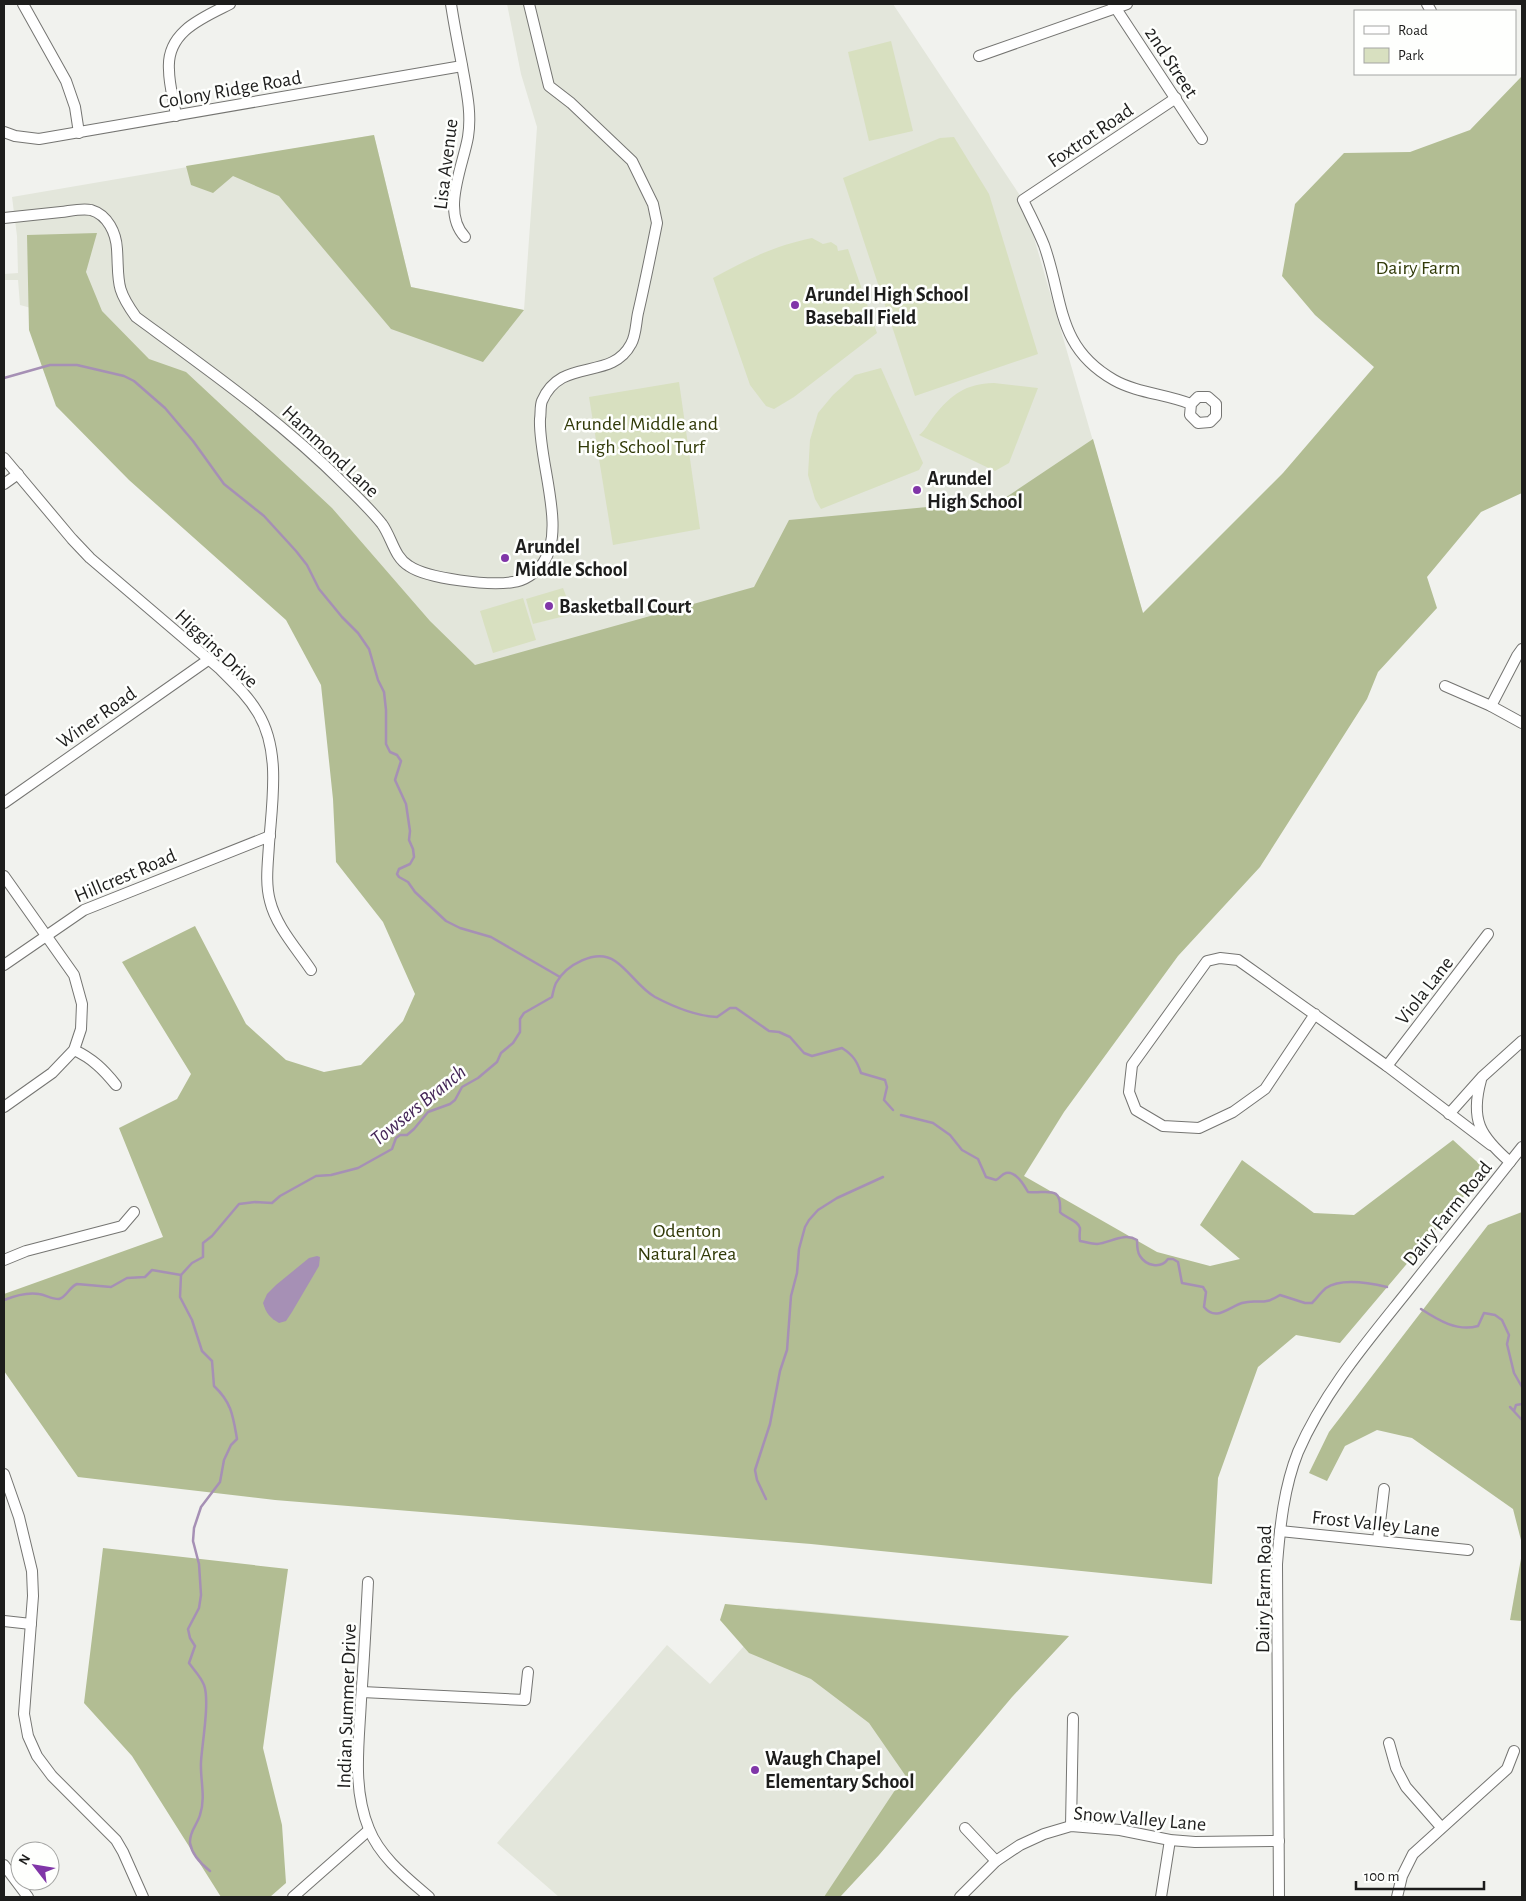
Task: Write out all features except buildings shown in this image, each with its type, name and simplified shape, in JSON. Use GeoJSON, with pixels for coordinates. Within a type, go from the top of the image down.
{"type":"FeatureCollection","features":[{"type":"Feature","properties":{"kind":"street"},"geometry":{"type":"LineString","coordinates":[[23,4],[66,81],[75,107],[79,133]]}},
{"type":"Feature","properties":{"kind":"street"},"geometry":{"type":"LineString","coordinates":[[176,116],[168,69],[169,53],[176,39],[188,27],[230,4]]}},
{"type":"Feature","properties":{"kind":"street","name":"Lisa Avenue"},"geometry":{"type":"LineString","coordinates":[[451,4],[470,117],[468,138],[457,181],[454,210],[459,231],[465,237]]}},
{"type":"Feature","properties":{"kind":"street","name":"Hammond Lane"},"geometry":{"type":"LineString","coordinates":[[4,218],[74,210],[91,210],[104,217],[114,232],[117,248],[119,287],[124,301],[136,316],[303,444],[382,524],[397,553],[407,566],[439,578],[512,583],[528,578],[543,563],[552,543],[552,514],[541,449],[541,402],[550,387],[563,376],[605,366],[617,360],[632,344],[657,222],[653,204],[632,161],[572,103],[549,86],[530,4]]}},
{"type":"Feature","properties":{"kind":"street"},"geometry":{"type":"LineString","coordinates":[[979,56],[1114,6],[1127,4]]}},
{"type":"Feature","properties":{"kind":"street","name":"2nd Street"},"geometry":{"type":"LineString","coordinates":[[1114,6],[1202,139]]}},
{"type":"Feature","properties":{"kind":"street","name":"Colony Ridge Road"},"geometry":{"type":"LineString","coordinates":[[4,132],[15,136],[39,139],[462,66]]}},
{"type":"Feature","properties":{"kind":"street","name":"Foxtrot Road"},"geometry":{"type":"LineString","coordinates":[[1176,98],[1023,200],[1044,245],[1067,330],[1079,352],[1091,365],[1116,381],[1191,404]]}},
{"type":"Feature","properties":{"kind":"street","name":"Higgins Drive"},"geometry":{"type":"LineString","coordinates":[[4,458],[90,558],[238,686],[258,713],[267,735],[273,761],[267,880],[270,901],[276,918],[311,970]]}},
{"type":"Feature","properties":{"kind":"street"},"geometry":{"type":"LineString","coordinates":[[4,484],[18,474]]}},
{"type":"Feature","properties":{"kind":"street"},"geometry":{"type":"LineString","coordinates":[[1491,706],[1522,649]]}},
{"type":"Feature","properties":{"kind":"street","name":"Winer Road"},"geometry":{"type":"LineString","coordinates":[[4,803],[208,660]]}},
{"type":"Feature","properties":{"kind":"street"},"geometry":{"type":"LineString","coordinates":[[1445,686],[1491,706],[1522,724]]}},
{"type":"Feature","properties":{"kind":"street","name":"Hillcrest Road"},"geometry":{"type":"LineString","coordinates":[[4,965],[84,910],[270,836]]}},
{"type":"Feature","properties":{"kind":"street"},"geometry":{"type":"LineString","coordinates":[[4,876],[74,975],[82,1004],[81,1029],[74,1050],[52,1073],[4,1107]]}},
{"type":"Feature","properties":{"kind":"street","name":"Viola Lane"},"geometry":{"type":"LineString","coordinates":[[1386,1066],[1488,934]]}},
{"type":"Feature","properties":{"kind":"street"},"geometry":{"type":"LineString","coordinates":[[1315,1014],[1265,1089],[1233,1112],[1199,1128],[1163,1126],[1136,1110],[1129,1092],[1132,1065],[1207,961],[1220,958],[1238,960],[1315,1014],[1386,1066],[1510,1162]]}},
{"type":"Feature","properties":{"kind":"street"},"geometry":{"type":"LineString","coordinates":[[1449,1114],[1482,1076],[1522,1041]]}},
{"type":"Feature","properties":{"kind":"street"},"geometry":{"type":"LineString","coordinates":[[74,1050],[85,1055],[103,1069],[116,1085]]}},
{"type":"Feature","properties":{"kind":"street"},"geometry":{"type":"LineString","coordinates":[[1482,1076],[1476,1108],[1480,1128],[1490,1145]]}},
{"type":"Feature","properties":{"kind":"street","name":"Dairy Farm Road"},"geometry":{"type":"LineString","coordinates":[[1279,1897],[1277,1564],[1286,1492],[1298,1454],[1315,1418],[1354,1357],[1522,1148]]}},
{"type":"Feature","properties":{"kind":"street"},"geometry":{"type":"LineString","coordinates":[[4,1260],[26,1251],[122,1226],[134,1212]]}},
{"type":"Feature","properties":{"kind":"street"},"geometry":{"type":"LineString","coordinates":[[4,1474],[19,1517],[32,1571],[33,1596],[24,1714],[28,1736],[38,1756],[52,1776],[116,1840],[143,1897]]}},
{"type":"Feature","properties":{"kind":"street"},"geometry":{"type":"LineString","coordinates":[[1378,1540],[1384,1489]]}},
{"type":"Feature","properties":{"kind":"street","name":"Frost Valley Lane"},"geometry":{"type":"LineString","coordinates":[[1280,1531],[1468,1550]]}},
{"type":"Feature","properties":{"kind":"street","name":"Indian Summer Drive"},"geometry":{"type":"LineString","coordinates":[[368,1582],[357,1769],[362,1806],[369,1830],[381,1850],[403,1874],[429,1897]]}},
{"type":"Feature","properties":{"kind":"street"},"geometry":{"type":"LineString","coordinates":[[4,1621],[31,1624]]}},
{"type":"Feature","properties":{"kind":"street"},"geometry":{"type":"LineString","coordinates":[[362,1692],[525,1700],[528,1672]]}},
{"type":"Feature","properties":{"kind":"street"},"geometry":{"type":"LineString","coordinates":[[1071,1826],[1073,1718]]}},
{"type":"Feature","properties":{"kind":"street"},"geometry":{"type":"LineString","coordinates":[[1389,1743],[1396,1768],[1406,1787],[1441,1827]]}},
{"type":"Feature","properties":{"kind":"street"},"geometry":{"type":"LineString","coordinates":[[1397,1897],[1402,1876],[1413,1854],[1507,1769],[1514,1751]]}},
{"type":"Feature","properties":{"kind":"street","name":"Snow Valley Lane"},"geometry":{"type":"LineString","coordinates":[[960,1897],[996,1861],[1020,1845],[1044,1834],[1071,1826],[1120,1830],[1170,1840],[1195,1842],[1279,1841]]}},
{"type":"Feature","properties":{"kind":"street"},"geometry":{"type":"LineString","coordinates":[[965,1828],[996,1861]]}},
{"type":"Feature","properties":{"kind":"street"},"geometry":{"type":"LineString","coordinates":[[293,1897],[369,1830]]}},
{"type":"Feature","properties":{"kind":"street"},"geometry":{"type":"LineString","coordinates":[[1161,1897],[1170,1840]]}},
{"type":"Feature","properties":{"kind":"street"},"geometry":{"type":"LineString","coordinates":[[4,1865],[28,1897]]}},
{"type":"Feature","properties":{"kind":"shaded area"},"geometry":{"type":"Polygon","coordinates":[[[507,4],[893,4],[1023,200],[1143,613],[397,769],[80,321],[20,305],[18,280],[4,280],[4,274],[18,273],[17,236],[12,197],[374,135],[411,287],[524,310],[537,127],[521,74],[507,4]]]}},
{"type":"Feature","properties":{"kind":"shaded area"},"geometry":{"type":"Polygon","coordinates":[[[320,1257],[319,1266],[286,1321],[279,1323],[269,1315],[263,1303],[267,1294],[309,1258],[320,1257]]]}},
{"type":"Feature","properties":{"kind":"shaded area","name":"Waugh Chapel Elementary School"},"geometry":{"type":"Polygon","coordinates":[[[778,1608],[1069,1636],[1012,1697],[879,1855],[840,1897],[559,1897],[497,1843],[667,1645],[710,1684],[778,1608]]]}},
{"type":"Feature","properties":{"kind":"green space"},"geometry":{"type":"Polygon","coordinates":[[[891,41],[913,131],[869,141],[848,52],[891,41]]]}},
{"type":"Feature","properties":{"kind":"green space","name":"Odenton Natural Area"},"geometry":{"type":"Polygon","coordinates":[[[1522,76],[1522,493],[1481,512],[1427,577],[1437,608],[1378,672],[1367,699],[1260,867],[1178,956],[1064,1112],[1024,1176],[1157,1252],[1210,1266],[1240,1259],[1200,1225],[1242,1160],[1314,1213],[1354,1215],[1453,1140],[1486,1170],[1340,1343],[1296,1335],[1258,1367],[1218,1478],[1212,1584],[811,1544],[275,1500],[78,1477],[4,1371],[4,1294],[163,1237],[119,1128],[177,1099],[191,1074],[122,962],[195,926],[246,1024],[286,1060],[324,1072],[361,1065],[403,1021],[415,994],[383,922],[336,862],[333,799],[321,685],[286,620],[129,480],[56,406],[29,330],[27,235],[97,233],[86,272],[102,311],[149,359],[186,372],[332,508],[430,621],[475,665],[754,587],[789,520],[1002,500],[1093,439],[1143,613],[1283,473],[1374,367],[1315,315],[1282,276],[1295,204],[1344,153],[1410,152],[1470,130],[1522,76]]]}},
{"type":"Feature","properties":{"kind":"green space"},"geometry":{"type":"Polygon","coordinates":[[[374,135],[411,287],[524,310],[483,362],[391,329],[279,196],[233,176],[213,193],[191,185],[186,166],[374,135]]]}},
{"type":"Feature","properties":{"kind":"green space"},"geometry":{"type":"Polygon","coordinates":[[[954,137],[989,194],[1038,354],[915,396],[843,178],[940,138],[954,137]]]}},
{"type":"Feature","properties":{"kind":"green space","name":"Arundel High School Baseball Field"},"geometry":{"type":"Polygon","coordinates":[[[812,238],[823,244],[831,242],[837,246],[838,251],[848,249],[877,333],[794,397],[774,409],[766,406],[750,385],[713,278],[761,254],[812,238]]]}},
{"type":"Feature","properties":{"kind":"green space"},"geometry":{"type":"Polygon","coordinates":[[[881,368],[923,463],[919,470],[821,509],[815,499],[808,475],[810,440],[818,413],[833,395],[855,375],[881,368]]]}},
{"type":"Feature","properties":{"kind":"green space","name":"Arundel Middle and High School Turf"},"geometry":{"type":"Polygon","coordinates":[[[679,382],[700,529],[613,545],[589,397],[679,382]]]}},
{"type":"Feature","properties":{"kind":"green space"},"geometry":{"type":"Polygon","coordinates":[[[994,383],[1038,388],[1009,463],[995,471],[919,435],[953,396],[975,385],[994,383]]]}},
{"type":"Feature","properties":{"kind":"green space","name":"Basketball Court"},"geometry":{"type":"Polygon","coordinates":[[[563,588],[573,614],[533,624],[526,599],[563,588]]]}},
{"type":"Feature","properties":{"kind":"green space"},"geometry":{"type":"Polygon","coordinates":[[[523,598],[536,640],[493,653],[480,611],[523,598]]]}},
{"type":"Feature","properties":{"kind":"green space"},"geometry":{"type":"Polygon","coordinates":[[[1522,1212],[1522,1544],[1513,1509],[1412,1438],[1377,1430],[1345,1446],[1327,1481],[1309,1473],[1329,1432],[1488,1225],[1522,1212]]]}},
{"type":"Feature","properties":{"kind":"green space"},"geometry":{"type":"Polygon","coordinates":[[[103,1548],[288,1569],[263,1748],[282,1825],[286,1883],[270,1897],[221,1897],[132,1756],[84,1703],[103,1548]]]}},
{"type":"Feature","properties":{"kind":"green space"},"geometry":{"type":"Polygon","coordinates":[[[1522,1553],[1522,1621],[1510,1620],[1522,1553]]]}},
{"type":"Feature","properties":{"kind":"green space"},"geometry":{"type":"Polygon","coordinates":[[[725,1604],[1069,1636],[1012,1697],[879,1855],[840,1897],[824,1897],[905,1775],[869,1723],[811,1679],[749,1653],[720,1620],[725,1604]]]}},
{"type":"Feature","properties":{"kind":"waterway"},"geometry":{"type":"LineString","coordinates":[[4,378],[50,365],[77,365],[124,376],[134,381],[165,408],[193,441],[224,484],[264,516],[296,551],[307,565],[319,589],[358,633],[369,649],[378,680],[384,692],[386,744],[390,752],[397,755],[401,761],[395,780],[406,804],[410,831],[409,840],[413,849],[414,857],[410,864],[399,869],[397,874],[399,877],[408,882],[415,892],[446,921],[460,928],[491,937],[560,977]]}},
{"type":"Feature","properties":{"kind":"waterway","name":"Towsers Branch"},"geometry":{"type":"LineString","coordinates":[[4,1300],[30,1294],[39,1294],[59,1299],[77,1284],[111,1287],[127,1278],[145,1277],[152,1270],[181,1275],[192,1263],[203,1257],[203,1243],[212,1236],[239,1204],[255,1202],[272,1203],[280,1196],[316,1176],[331,1175],[358,1168],[392,1149],[396,1138],[400,1135],[407,1135],[428,1112],[450,1104],[455,1100],[462,1087],[478,1078],[497,1062],[501,1053],[513,1043],[520,1032],[520,1019],[524,1013],[552,997],[555,985],[567,970],[582,960],[599,956],[615,961],[655,997],[685,1010],[717,1017],[730,1008],[736,1008],[769,1031],[779,1032],[790,1037],[804,1053],[812,1056],[842,1048],[854,1059],[861,1073],[885,1080],[887,1087],[884,1100],[893,1110]]}},
{"type":"Feature","properties":{"kind":"waterway","name":"Towsers Branch"},"geometry":{"type":"LineString","coordinates":[[901,1115],[933,1123],[950,1135],[962,1150],[978,1159],[986,1177],[996,1180],[1010,1173],[1019,1179],[1028,1192],[1052,1192],[1056,1194],[1059,1197],[1060,1212],[1079,1225],[1080,1241],[1097,1244],[1122,1237],[1132,1238],[1137,1240],[1139,1254],[1146,1262],[1154,1265],[1162,1264],[1168,1259],[1178,1262],[1182,1283],[1203,1287],[1206,1292],[1204,1307],[1213,1313],[1223,1312],[1242,1303],[1268,1301],[1280,1295],[1305,1303],[1312,1303],[1326,1288],[1339,1283],[1364,1283],[1387,1287]]}},
{"type":"Feature","properties":{"kind":"waterway"},"geometry":{"type":"LineString","coordinates":[[766,1499],[757,1480],[755,1470],[770,1424],[780,1371],[787,1350],[791,1296],[797,1273],[799,1249],[805,1227],[818,1210],[837,1198],[883,1177]]}},
{"type":"Feature","properties":{"kind":"waterway"},"geometry":{"type":"LineString","coordinates":[[181,1275],[180,1297],[192,1320],[202,1351],[212,1361],[214,1386],[228,1404],[233,1417],[237,1439],[231,1445],[224,1460],[220,1482],[201,1507],[194,1528],[193,1541],[199,1564],[201,1595],[199,1608],[188,1629],[190,1638],[195,1646],[189,1663],[203,1682],[206,1701],[201,1762],[203,1802],[190,1843],[197,1859],[210,1871]]}},
{"type":"Feature","properties":{"kind":"waterway","name":"Towsers Branch"},"geometry":{"type":"LineString","coordinates":[[1421,1309],[1441,1321],[1455,1326],[1478,1326],[1484,1313],[1495,1315],[1502,1320],[1509,1335],[1507,1344],[1514,1373],[1522,1387]]}},
{"type":"Feature","properties":{"kind":"waterway","name":"Towsers Branch"},"geometry":{"type":"LineString","coordinates":[[1522,1404],[1516,1405],[1514,1411],[1510,1407],[1522,1420]]}},
{"type":"Feature","properties":{"kind":"place","name":"Arundel High School Baseball Field"},"geometry":{"type":"Point","coordinates":[795,305]}},
{"type":"Feature","properties":{"kind":"place","name":"Arundel High School"},"geometry":{"type":"Point","coordinates":[917,490]}},
{"type":"Feature","properties":{"kind":"place","name":"Arundel Middle School"},"geometry":{"type":"Point","coordinates":[505,558]}},
{"type":"Feature","properties":{"kind":"place","name":"Basketball Court"},"geometry":{"type":"Point","coordinates":[549,606]}},
{"type":"Feature","properties":{"kind":"place","name":"Waugh Chapel Elementary School"},"geometry":{"type":"Point","coordinates":[755,1770]}},
{"type":"Feature","properties":{"kind":"park label","name":"Dairy Farm"},"geometry":{"type":"Point","coordinates":[1418,267]}}]}
